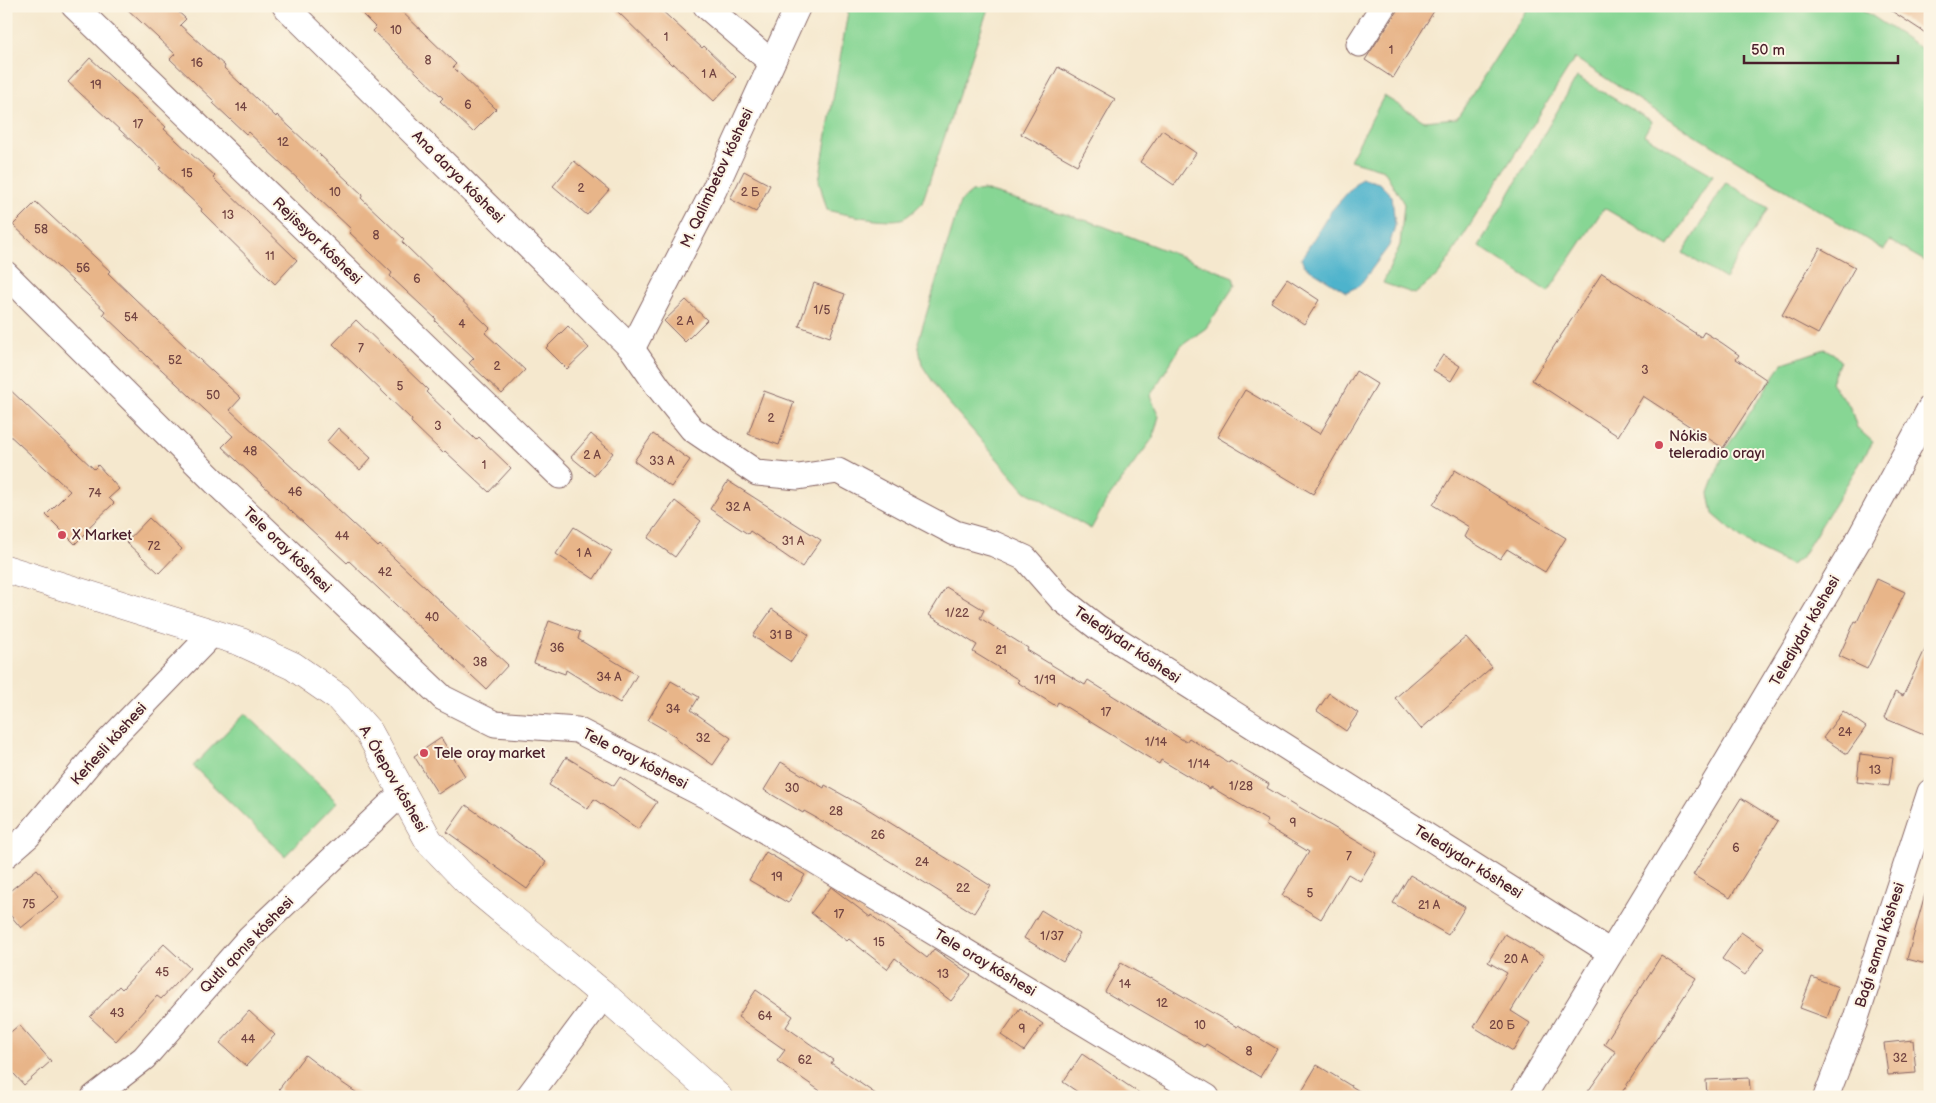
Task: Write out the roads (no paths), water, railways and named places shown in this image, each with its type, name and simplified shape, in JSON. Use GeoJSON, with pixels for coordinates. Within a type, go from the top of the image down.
{"type":"FeatureCollection","features":[{"type":"Feature","properties":{"kind":"street","name":"Rejissyor kóshesi"},"geometry":{"type":"LineString","coordinates":[[74,6],[560,476]]}},
{"type":"Feature","properties":{"kind":"street","name":"Ana darya kóshesi"},"geometry":{"type":"LineString","coordinates":[[285,6],[632,348]]}},
{"type":"Feature","properties":{"kind":"street"},"geometry":{"type":"LineString","coordinates":[[706,6],[771,62]]}},
{"type":"Feature","properties":{"kind":"street","name":"M. Qalimbetov kóshesi"},"geometry":{"type":"LineString","coordinates":[[632,348],[714,190],[798,6]]}},
{"type":"Feature","properties":{"kind":"street"},"geometry":{"type":"LineString","coordinates":[[1359,44],[1383,6]]}},
{"type":"Feature","properties":{"kind":"street","name":"Tele oray kóshesi"},"geometry":{"type":"LineString","coordinates":[[6,274],[215,482],[444,698],[495,724],[577,730],[714,800],[1207,1097]]}},
{"type":"Feature","properties":{"kind":"street","name":"Telediydar kóshesi"},"geometry":{"type":"LineString","coordinates":[[632,348],[659,388],[692,429],[757,473],[798,476],[838,471],[955,533],[994,544],[1025,558],[1061,599],[1097,628],[1610,952]]}},
{"type":"Feature","properties":{"kind":"street","name":"Telediydar kóshesi"},"geometry":{"type":"LineString","coordinates":[[1523,1097],[1720,775],[1854,547],[1930,408]]}},
{"type":"Feature","properties":{"kind":"street","name":"A. Ótepov kóshesi"},"geometry":{"type":"LineString","coordinates":[[6,569],[241,642],[294,666],[339,698],[369,732],[430,841],[468,882],[604,995],[718,1097]]}},
{"type":"Feature","properties":{"kind":"street","name":"Keńesli kóshesi"},"geometry":{"type":"LineString","coordinates":[[6,855],[28,836],[100,750],[213,633]]}},
{"type":"Feature","properties":{"kind":"street","name":"Baǵı samal kóshesi"},"geometry":{"type":"LineString","coordinates":[[1826,1097],[1855,1021],[1930,792]]}},
{"type":"Feature","properties":{"kind":"street","name":"Qutlı qonıs kóshesi"},"geometry":{"type":"LineString","coordinates":[[94,1097],[144,1058],[250,937],[402,793]]}},
{"type":"Feature","properties":{"kind":"street"},"geometry":{"type":"LineString","coordinates":[[528,1097],[604,995]]}},
{"type":"Feature","properties":{"kind":"water"},"geometry":{"type":"Polygon","coordinates":[[[1361,178],[1379,183],[1392,196],[1395,226],[1389,246],[1359,286],[1346,292],[1305,266],[1301,259],[1331,211],[1361,178]]]}},
{"type":"Feature","properties":{"kind":"place","name":"Nókis teleradio orayı"},"geometry":{"type":"Point","coordinates":[1659,445]}},
{"type":"Feature","properties":{"kind":"place","name":"X Market"},"geometry":{"type":"Point","coordinates":[62,535]}},
{"type":"Feature","properties":{"kind":"place","name":"Tele oray market"},"geometry":{"type":"Point","coordinates":[424,753]}}]}
